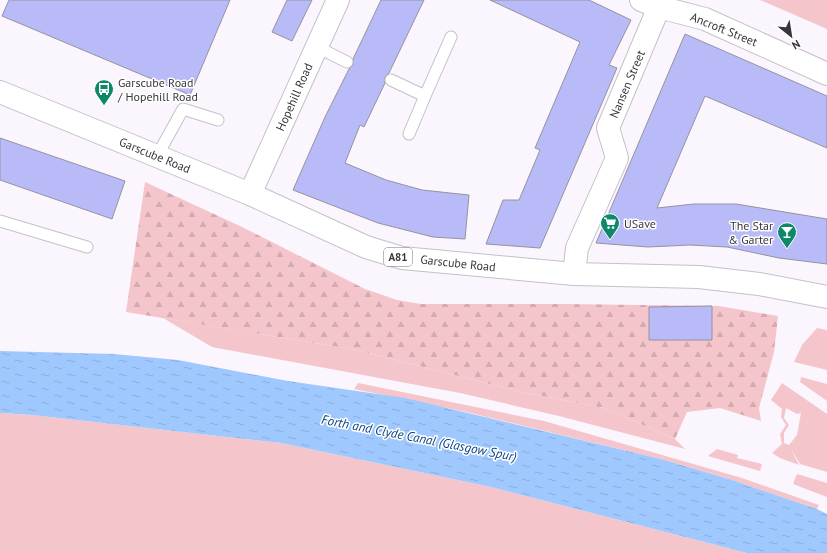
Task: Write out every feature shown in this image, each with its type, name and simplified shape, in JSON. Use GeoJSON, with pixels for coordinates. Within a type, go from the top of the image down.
{"type":"FeatureCollection","features":[{"type":"Feature","properties":{"kind":"main road","name":"Hopehill Road"},"geometry":{"type":"LineString","coordinates":[[250,194],[338,0]]}},
{"type":"Feature","properties":{"kind":"main road","name":"Ancroft Street"},"geometry":{"type":"LineString","coordinates":[[650,4],[705,19],[827,74]]}},
{"type":"Feature","properties":{"kind":"main road","name":"Nansen Street"},"geometry":{"type":"LineString","coordinates":[[574,274],[578,248],[617,158],[608,128],[650,4]]}},
{"type":"Feature","properties":{"kind":"main road","name":"Garscube Road"},"geometry":{"type":"LineString","coordinates":[[0,92],[250,194],[366,247],[402,258],[574,274],[699,277],[759,284],[827,297]]}},
{"type":"Feature","properties":{"kind":"lane"},"geometry":{"type":"LineString","coordinates":[[409,134],[451,37]]}},
{"type":"Feature","properties":{"kind":"lane"},"geometry":{"type":"LineString","coordinates":[[317,47],[347,62]]}},
{"type":"Feature","properties":{"kind":"lane"},"geometry":{"type":"LineString","coordinates":[[391,80],[425,96]]}},
{"type":"Feature","properties":{"kind":"lane"},"geometry":{"type":"LineString","coordinates":[[157,156],[183,108],[218,120]]}},
{"type":"Feature","properties":{"kind":"lane"},"geometry":{"type":"LineString","coordinates":[[0,221],[87,247]]}},
{"type":"Feature","properties":{"kind":"green space"},"geometry":{"type":"Polygon","coordinates":[[[760,0],[827,0],[827,29],[760,0]]]}},
{"type":"Feature","properties":{"kind":"green space"},"geometry":{"type":"Polygon","coordinates":[[[145,182],[242,227],[365,289],[397,300],[421,304],[719,306],[778,316],[774,352],[759,408],[761,421],[720,408],[687,412],[675,439],[604,408],[517,391],[357,350],[126,312],[145,182]]]}},
{"type":"Feature","properties":{"kind":"green space"},"geometry":{"type":"Polygon","coordinates":[[[163,318],[357,350],[517,391],[604,408],[675,439],[685,449],[559,416],[460,393],[212,347],[163,318]]]}},
{"type":"Feature","properties":{"kind":"green space"},"geometry":{"type":"Polygon","coordinates":[[[817,328],[827,330],[827,370],[794,362],[802,345],[817,328]]]}},
{"type":"Feature","properties":{"kind":"green space"},"geometry":{"type":"Polygon","coordinates":[[[801,377],[827,384],[827,401],[800,382],[801,377]]]}},
{"type":"Feature","properties":{"kind":"green space"},"geometry":{"type":"Polygon","coordinates":[[[358,383],[544,421],[742,478],[819,505],[817,509],[729,479],[661,459],[462,411],[354,389],[358,383]]]}},
{"type":"Feature","properties":{"kind":"green space"},"geometry":{"type":"Polygon","coordinates":[[[782,383],[827,414],[827,472],[800,464],[791,449],[799,465],[780,458],[772,453],[782,444],[780,434],[786,425],[781,417],[782,409],[771,400],[782,383]],[[786,408],[784,418],[789,425],[784,433],[784,443],[789,445],[797,435],[801,413],[797,414],[786,408]]]}},
{"type":"Feature","properties":{"kind":"green space"},"geometry":{"type":"Polygon","coordinates":[[[0,413],[32,415],[281,443],[491,487],[747,553],[0,553],[0,413]]]}},
{"type":"Feature","properties":{"kind":"green space"},"geometry":{"type":"Polygon","coordinates":[[[717,449],[738,455],[737,458],[762,464],[760,471],[708,456],[717,449]]]}},
{"type":"Feature","properties":{"kind":"green space"},"geometry":{"type":"Polygon","coordinates":[[[797,474],[827,483],[827,497],[793,484],[797,474]]]}},
{"type":"Feature","properties":{"kind":"water","name":"Forth and Clyde Canal (Glasgow Spur)"},"geometry":{"type":"Polygon","coordinates":[[[0,351],[114,354],[178,360],[288,381],[405,398],[661,459],[729,479],[817,509],[827,514],[827,553],[747,553],[491,487],[281,443],[32,415],[0,413],[0,351]]]}},
{"type":"Feature","properties":{"kind":"building"},"geometry":{"type":"Polygon","coordinates":[[[9,0],[230,0],[190,95],[2,16],[9,0]]]}},
{"type":"Feature","properties":{"kind":"building"},"geometry":{"type":"Polygon","coordinates":[[[287,0],[312,0],[292,41],[272,32],[287,0]]]}},
{"type":"Feature","properties":{"kind":"building"},"geometry":{"type":"Polygon","coordinates":[[[381,0],[424,0],[389,73],[385,77],[385,83],[364,127],[360,125],[345,163],[386,180],[422,190],[469,195],[465,239],[433,237],[378,223],[293,190],[325,117],[349,69],[353,65],[353,59],[381,0]]]}},
{"type":"Feature","properties":{"kind":"building"},"geometry":{"type":"Polygon","coordinates":[[[490,0],[589,0],[631,20],[609,65],[617,68],[540,248],[486,244],[503,200],[519,200],[540,150],[535,148],[580,42],[490,0]]]}},
{"type":"Feature","properties":{"kind":"building"},"geometry":{"type":"Polygon","coordinates":[[[685,34],[827,96],[827,148],[705,96],[657,208],[694,204],[736,204],[827,219],[827,264],[779,258],[727,247],[690,245],[648,247],[596,243],[685,34]]]}},
{"type":"Feature","properties":{"kind":"building"},"geometry":{"type":"Polygon","coordinates":[[[0,138],[125,181],[112,219],[0,180],[0,138]]]}},
{"type":"Feature","properties":{"kind":"building"},"geometry":{"type":"Polygon","coordinates":[[[712,306],[712,340],[649,340],[649,307],[712,306]]]}},
{"type":"Feature","properties":{"kind":"place","name":"Garscube Road / Hopehill Road"},"geometry":{"type":"Point","coordinates":[104,106]}},
{"type":"Feature","properties":{"kind":"place","name":"USave"},"geometry":{"type":"Point","coordinates":[610,240]}},
{"type":"Feature","properties":{"kind":"place","name":"The Star & Garter"},"geometry":{"type":"Point","coordinates":[787,249]}}]}
